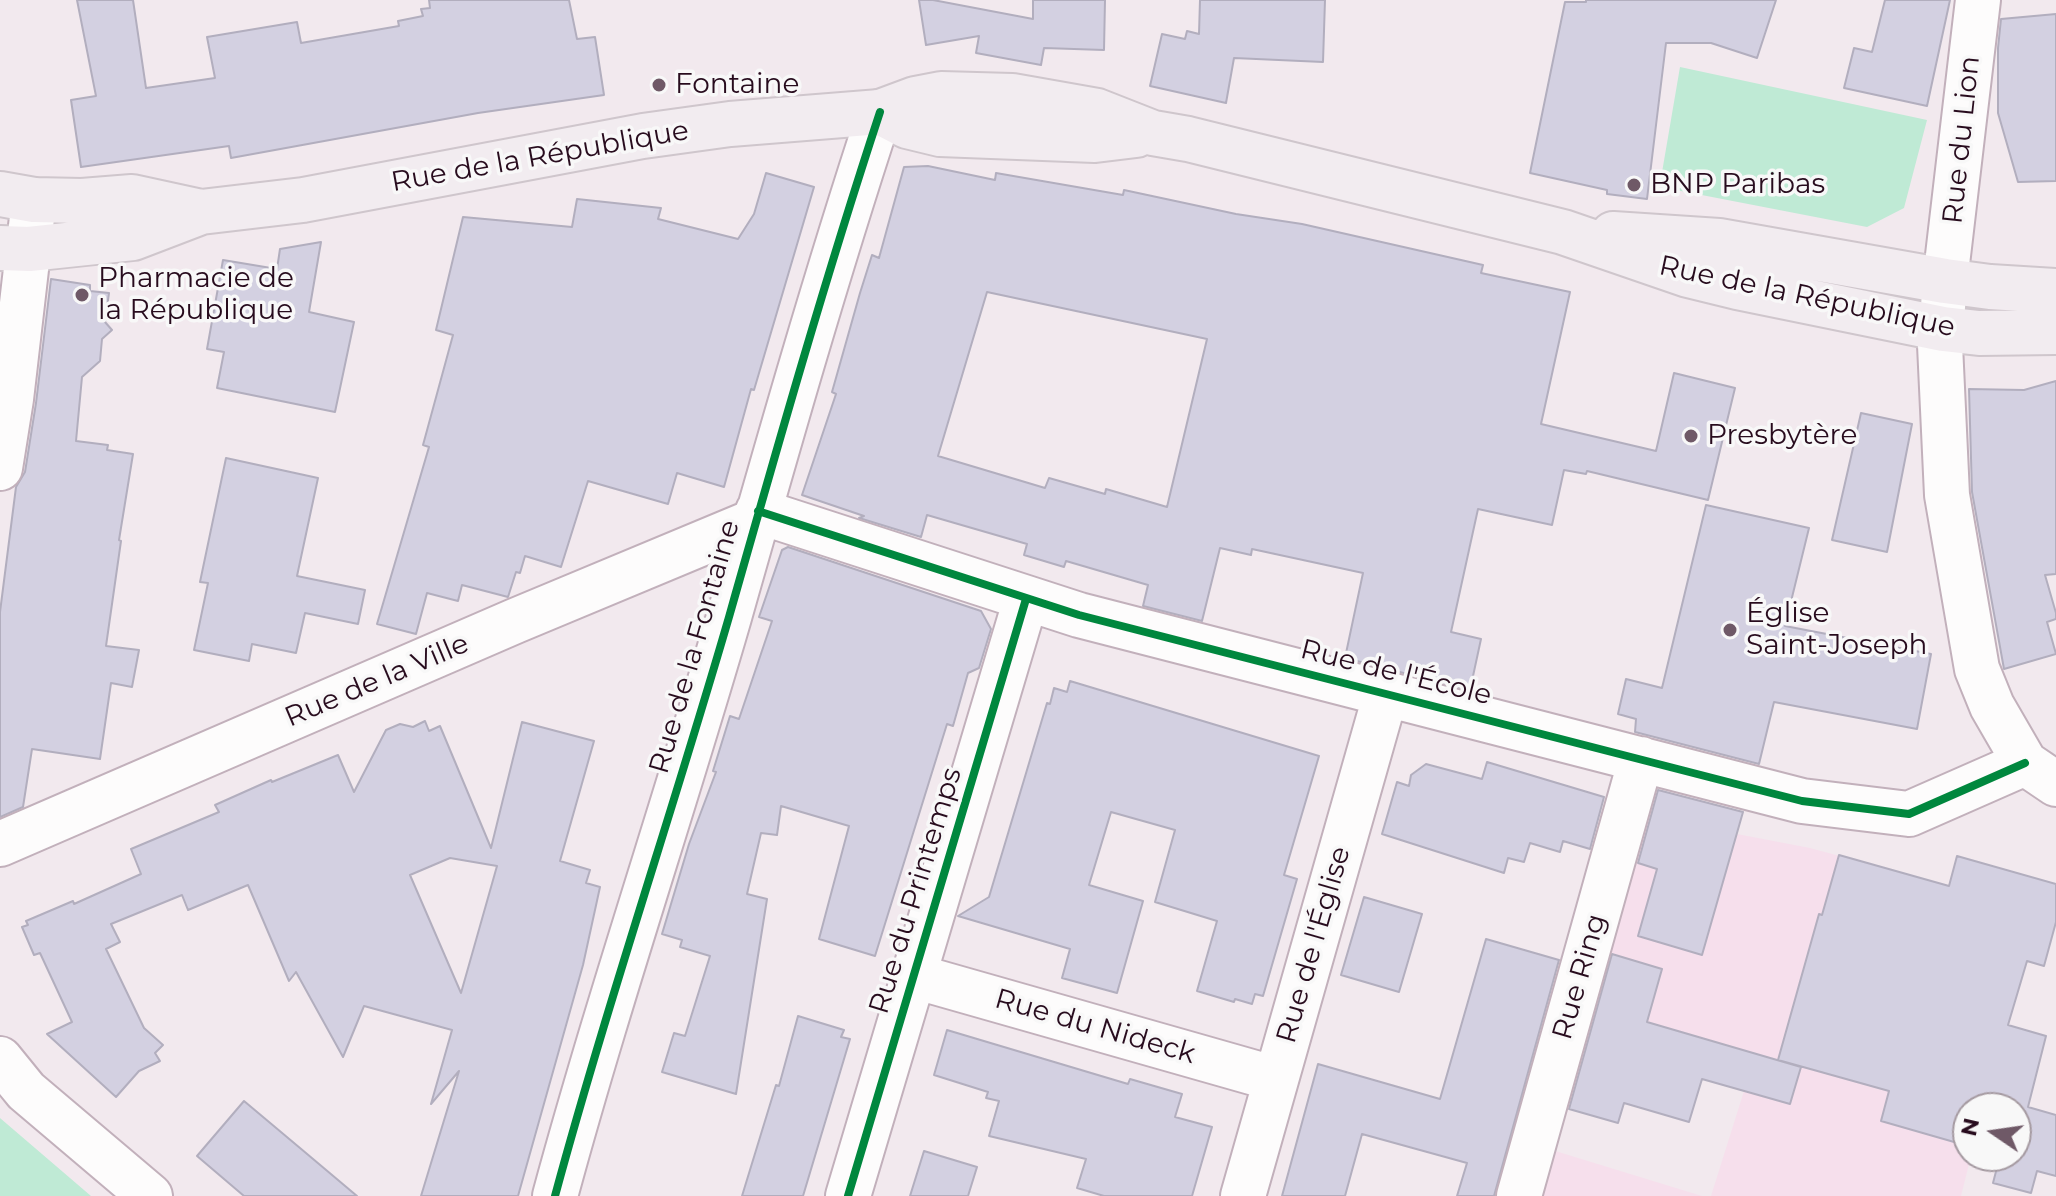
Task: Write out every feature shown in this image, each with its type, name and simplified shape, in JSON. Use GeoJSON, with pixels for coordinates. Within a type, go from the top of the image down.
{"type":"FeatureCollection","features":[{"type":"Feature","properties":{"kind":"main road","name":"Rue de la République"},"geometry":{"type":"LineString","coordinates":[[14,248],[133,238],[201,212],[303,200],[657,134],[745,122],[880,112],[915,99],[941,94],[1012,96],[1097,111],[1153,133],[1563,232],[1688,275],[1943,329],[1979,333],[2056,332]]}},
{"type":"Feature","properties":{"kind":"main road","name":"Rue de la République"},"geometry":{"type":"LineString","coordinates":[[17,197],[82,201],[132,197],[201,212]]}},
{"type":"Feature","properties":{"kind":"main road","name":"Rue de la République"},"geometry":{"type":"LineString","coordinates":[[1563,232],[1719,241],[1945,281],[2056,291]]}},
{"type":"Feature","properties":{"kind":"street","name":"Rue du Lion"},"geometry":{"type":"LineString","coordinates":[[1978,0],[1945,281],[1941,371],[1947,495],[1977,669],[1992,706],[2041,773]]}},
{"type":"Feature","properties":{"kind":"street","name":"Rue de la Fontaine"},"geometry":{"type":"LineString","coordinates":[[555,1196],[601,1034],[729,617],[756,516],[880,112]]}},
{"type":"Feature","properties":{"kind":"street"},"geometry":{"type":"LineString","coordinates":[[0,468],[17,197]]}},
{"type":"Feature","properties":{"kind":"street","name":"Rue de l'École"},"geometry":{"type":"LineString","coordinates":[[756,516],[1026,599],[1802,801],[1909,814],[2041,773]]}},
{"type":"Feature","properties":{"kind":"street","name":"Rue de la Ville"},"geometry":{"type":"LineString","coordinates":[[0,844],[756,516]]}},
{"type":"Feature","properties":{"kind":"street","name":"Rue du Printemps"},"geometry":{"type":"LineString","coordinates":[[848,1196],[1026,599]]}},
{"type":"Feature","properties":{"kind":"street","name":"Rue de l'Église"},"geometry":{"type":"LineString","coordinates":[[1243,1196],[1386,693]]}},
{"type":"Feature","properties":{"kind":"street","name":"Rue Ring"},"geometry":{"type":"LineString","coordinates":[[1519,1196],[1641,759]]}},
{"type":"Feature","properties":{"kind":"street","name":"Rue du Nideck"},"geometry":{"type":"LineString","coordinates":[[914,976],[1276,1079]]}},
{"type":"Feature","properties":{"kind":"street"},"geometry":{"type":"LineString","coordinates":[[0,1059],[26,1091],[150,1196]]}},
{"type":"Feature","properties":{"kind":"shaded area"},"geometry":{"type":"Polygon","coordinates":[[[1650,807],[1737,834],[1810,848],[1891,870],[1933,936],[1881,1120],[1952,1141],[1952,1172],[1967,1172],[1961,1196],[1711,1196],[1744,1091],[1581,1043],[1650,807]]]}},
{"type":"Feature","properties":{"kind":"shaded area"},"geometry":{"type":"Polygon","coordinates":[[[1552,1150],[1702,1196],[1539,1196],[1552,1150]]]}},
{"type":"Feature","properties":{"kind":"green space"},"geometry":{"type":"Polygon","coordinates":[[[1680,67],[1927,120],[1904,208],[1867,227],[1681,191],[1660,184],[1680,67]]]}},
{"type":"Feature","properties":{"kind":"green space"},"geometry":{"type":"Polygon","coordinates":[[[0,1118],[91,1196],[0,1196],[0,1118]]]}},
{"type":"Feature","properties":{"kind":"building"},"geometry":{"type":"Polygon","coordinates":[[[77,0],[133,0],[146,88],[215,78],[207,37],[297,22],[301,43],[399,26],[398,21],[423,16],[421,9],[430,8],[429,0],[569,0],[577,39],[595,37],[604,95],[478,113],[231,158],[229,146],[81,167],[71,100],[96,96],[77,0]]]}},
{"type":"Feature","properties":{"kind":"building"},"geometry":{"type":"Polygon","coordinates":[[[919,0],[1033,19],[1033,0],[1105,0],[1104,50],[1044,48],[1041,65],[976,53],[979,36],[926,45],[919,0]]]}},
{"type":"Feature","properties":{"kind":"building"},"geometry":{"type":"Polygon","coordinates":[[[1200,0],[1325,0],[1323,62],[1234,58],[1226,103],[1150,86],[1162,34],[1185,39],[1187,31],[1199,34],[1200,0]]]}},
{"type":"Feature","properties":{"kind":"building"},"geometry":{"type":"Polygon","coordinates":[[[1776,0],[1757,58],[1711,43],[1666,43],[1647,199],[1607,194],[1607,190],[1530,173],[1565,2],[1776,0]]]}},
{"type":"Feature","properties":{"kind":"building"},"geometry":{"type":"Polygon","coordinates":[[[1885,0],[1950,0],[1927,106],[1844,88],[1854,48],[1872,52],[1885,0]]]}},
{"type":"Feature","properties":{"kind":"building"},"geometry":{"type":"Polygon","coordinates":[[[2056,14],[2056,181],[2018,182],[1998,113],[2001,19],[2056,14]]]}},
{"type":"Feature","properties":{"kind":"building"},"geometry":{"type":"Polygon","coordinates":[[[928,166],[995,180],[996,173],[1123,195],[1124,190],[1236,214],[1302,224],[1483,265],[1481,273],[1570,292],[1541,424],[1656,451],[1674,373],[1735,388],[1708,500],[1587,471],[1586,474],[1564,470],[1552,525],[1478,509],[1451,632],[1481,639],[1470,690],[1345,658],[1363,573],[1252,549],[1251,555],[1220,548],[1202,621],[1143,606],[1148,585],[1066,561],[1064,567],[1024,555],[1027,544],[927,515],[921,537],[859,518],[864,516],[802,495],[836,394],[832,392],[860,293],[872,255],[879,258],[904,167],[928,166]],[[987,292],[938,456],[1045,488],[1049,478],[1105,494],[1106,489],[1167,507],[1207,339],[987,292]]]}},
{"type":"Feature","properties":{"kind":"building"},"geometry":{"type":"Polygon","coordinates":[[[766,173],[814,187],[724,487],[677,473],[668,504],[588,481],[561,567],[525,556],[508,597],[462,585],[458,601],[427,593],[416,634],[377,624],[429,447],[423,445],[453,335],[436,330],[463,217],[572,227],[577,199],[661,208],[658,219],[738,239],[754,214],[766,173]]]}},
{"type":"Feature","properties":{"kind":"building"},"geometry":{"type":"Polygon","coordinates":[[[321,242],[309,312],[354,322],[335,412],[217,388],[224,352],[207,349],[223,260],[277,269],[280,249],[321,242]]]}},
{"type":"Feature","properties":{"kind":"building"},"geometry":{"type":"Polygon","coordinates":[[[51,279],[90,285],[90,291],[109,293],[105,322],[112,330],[102,339],[100,361],[82,377],[76,441],[108,445],[107,450],[133,454],[106,646],[139,650],[132,687],[111,683],[100,759],[32,749],[23,807],[0,817],[0,612],[16,487],[25,472],[36,403],[51,279]]]}},
{"type":"Feature","properties":{"kind":"building"},"geometry":{"type":"Polygon","coordinates":[[[2056,381],[2056,574],[2045,575],[2056,613],[2056,619],[2047,622],[2056,654],[2004,669],[1972,492],[1969,389],[2024,390],[2056,381]]]}},
{"type":"Feature","properties":{"kind":"building"},"geometry":{"type":"Polygon","coordinates":[[[1861,413],[1912,424],[1887,552],[1832,540],[1861,413]]]}},
{"type":"Feature","properties":{"kind":"building"},"geometry":{"type":"Polygon","coordinates":[[[226,458],[318,478],[297,576],[365,590],[358,624],[305,613],[296,653],[252,644],[249,661],[194,650],[208,583],[200,582],[226,458]]]}},
{"type":"Feature","properties":{"kind":"building","name":"Église Saint-Joseph"},"geometry":{"type":"Polygon","coordinates":[[[1706,505],[1809,528],[1785,626],[1931,654],[1917,729],[1774,702],[1759,764],[1635,732],[1636,719],[1618,714],[1626,679],[1662,688],[1706,505]]]}},
{"type":"Feature","properties":{"kind":"building"},"geometry":{"type":"Polygon","coordinates":[[[788,547],[981,611],[991,629],[979,668],[968,673],[953,726],[947,724],[875,956],[819,939],[849,826],[781,806],[777,835],[761,833],[747,894],[767,899],[736,1094],[662,1072],[674,1033],[685,1036],[710,956],[680,947],[682,940],[662,934],[689,844],[716,772],[713,771],[730,716],[739,719],[772,621],[759,617],[782,550],[788,547]]]}},
{"type":"Feature","properties":{"kind":"building"},"geometry":{"type":"Polygon","coordinates":[[[1070,681],[1319,756],[1284,875],[1297,879],[1263,996],[1255,994],[1252,1004],[1197,991],[1217,921],[1155,902],[1175,830],[1111,812],[1089,885],[1143,901],[1117,993],[1062,978],[1070,949],[958,916],[989,897],[1047,703],[1050,704],[1054,688],[1067,692],[1070,681]]]}},
{"type":"Feature","properties":{"kind":"building"},"geometry":{"type":"Polygon","coordinates":[[[425,721],[429,731],[440,726],[491,848],[522,722],[594,741],[560,861],[590,870],[586,883],[600,887],[583,965],[518,1196],[421,1196],[459,1071],[431,1104],[452,1030],[364,1006],[343,1057],[296,972],[289,981],[248,885],[188,910],[182,895],[111,924],[120,942],[106,949],[144,1028],[163,1045],[155,1053],[160,1061],[139,1071],[116,1097],[47,1034],[72,1022],[40,953],[34,955],[22,927],[28,925],[26,921],[73,901],[74,904],[141,874],[131,849],[219,812],[215,805],[271,780],[338,755],[354,792],[386,730],[400,724],[413,727],[425,721]],[[450,858],[410,875],[461,993],[497,866],[450,858]]]}},
{"type":"Feature","properties":{"kind":"building"},"geometry":{"type":"Polygon","coordinates":[[[1487,762],[1604,797],[1590,849],[1563,841],[1560,852],[1530,843],[1524,862],[1508,858],[1504,873],[1382,834],[1397,782],[1409,786],[1411,775],[1426,764],[1482,779],[1487,762]]]}},
{"type":"Feature","properties":{"kind":"building"},"geometry":{"type":"Polygon","coordinates":[[[1658,790],[1743,812],[1702,955],[1638,936],[1657,869],[1638,863],[1658,790]]]}},
{"type":"Feature","properties":{"kind":"building"},"geometry":{"type":"Polygon","coordinates":[[[1839,855],[1949,886],[1957,856],[2056,884],[2056,922],[2044,966],[2027,961],[2008,1025],[2046,1036],[2032,1092],[1952,1092],[1952,1141],[1881,1121],[1889,1091],[1778,1060],[1819,914],[1822,915],[1839,855]]]}},
{"type":"Feature","properties":{"kind":"building"},"geometry":{"type":"Polygon","coordinates":[[[1364,897],[1422,914],[1399,992],[1341,975],[1364,897]]]}},
{"type":"Feature","properties":{"kind":"building"},"geometry":{"type":"Polygon","coordinates":[[[1486,939],[1559,960],[1494,1196],[1457,1196],[1467,1163],[1362,1134],[1345,1196],[1282,1196],[1318,1064],[1440,1099],[1486,939]]]}},
{"type":"Feature","properties":{"kind":"building"},"geometry":{"type":"Polygon","coordinates":[[[1612,954],[1662,969],[1647,1022],[1801,1067],[1790,1104],[1702,1079],[1689,1122],[1624,1103],[1618,1123],[1569,1109],[1612,954]]]}},
{"type":"Feature","properties":{"kind":"building"},"geometry":{"type":"Polygon","coordinates":[[[798,1016],[844,1030],[841,1037],[850,1039],[803,1196],[742,1196],[776,1085],[779,1086],[798,1016]]]}},
{"type":"Feature","properties":{"kind":"building"},"geometry":{"type":"Polygon","coordinates":[[[947,1030],[1128,1084],[1130,1079],[1182,1094],[1175,1117],[1212,1127],[1192,1196],[1104,1196],[1077,1188],[1086,1159],[989,1136],[999,1101],[986,1098],[988,1092],[934,1075],[947,1030]]]}},
{"type":"Feature","properties":{"kind":"building"},"geometry":{"type":"Polygon","coordinates":[[[244,1101],[357,1196],[244,1196],[197,1156],[244,1101]]]}},
{"type":"Feature","properties":{"kind":"building"},"geometry":{"type":"Polygon","coordinates":[[[2032,1108],[2056,1115],[2056,1176],[2037,1171],[2031,1193],[1993,1183],[1996,1172],[2032,1172],[2032,1108]]]}},
{"type":"Feature","properties":{"kind":"building"},"geometry":{"type":"Polygon","coordinates":[[[924,1151],[977,1167],[968,1196],[910,1196],[924,1151]]]}},
{"type":"Feature","properties":{"kind":"cycle path"},"geometry":{"type":"LineString","coordinates":[[555,1196],[880,112]]}},
{"type":"Feature","properties":{"kind":"cycle path"},"geometry":{"type":"LineString","coordinates":[[758,511],[1079,615],[1802,801],[1909,814],[2025,763]]}},
{"type":"Feature","properties":{"kind":"cycle path"},"geometry":{"type":"LineString","coordinates":[[848,1196],[1026,599]]}},
{"type":"Feature","properties":{"kind":"place","name":"Fontaine"},"geometry":{"type":"Point","coordinates":[659,85]}},
{"type":"Feature","properties":{"kind":"place","name":"BNP Paribas"},"geometry":{"type":"Point","coordinates":[1634,185]}},
{"type":"Feature","properties":{"kind":"place","name":"Pharmacie de la République"},"geometry":{"type":"Point","coordinates":[82,295]}},
{"type":"Feature","properties":{"kind":"place","name":"Presbytère"},"geometry":{"type":"Point","coordinates":[1691,436]}},
{"type":"Feature","properties":{"kind":"place","name":"Église Saint-Joseph"},"geometry":{"type":"Point","coordinates":[1730,630]}}]}
